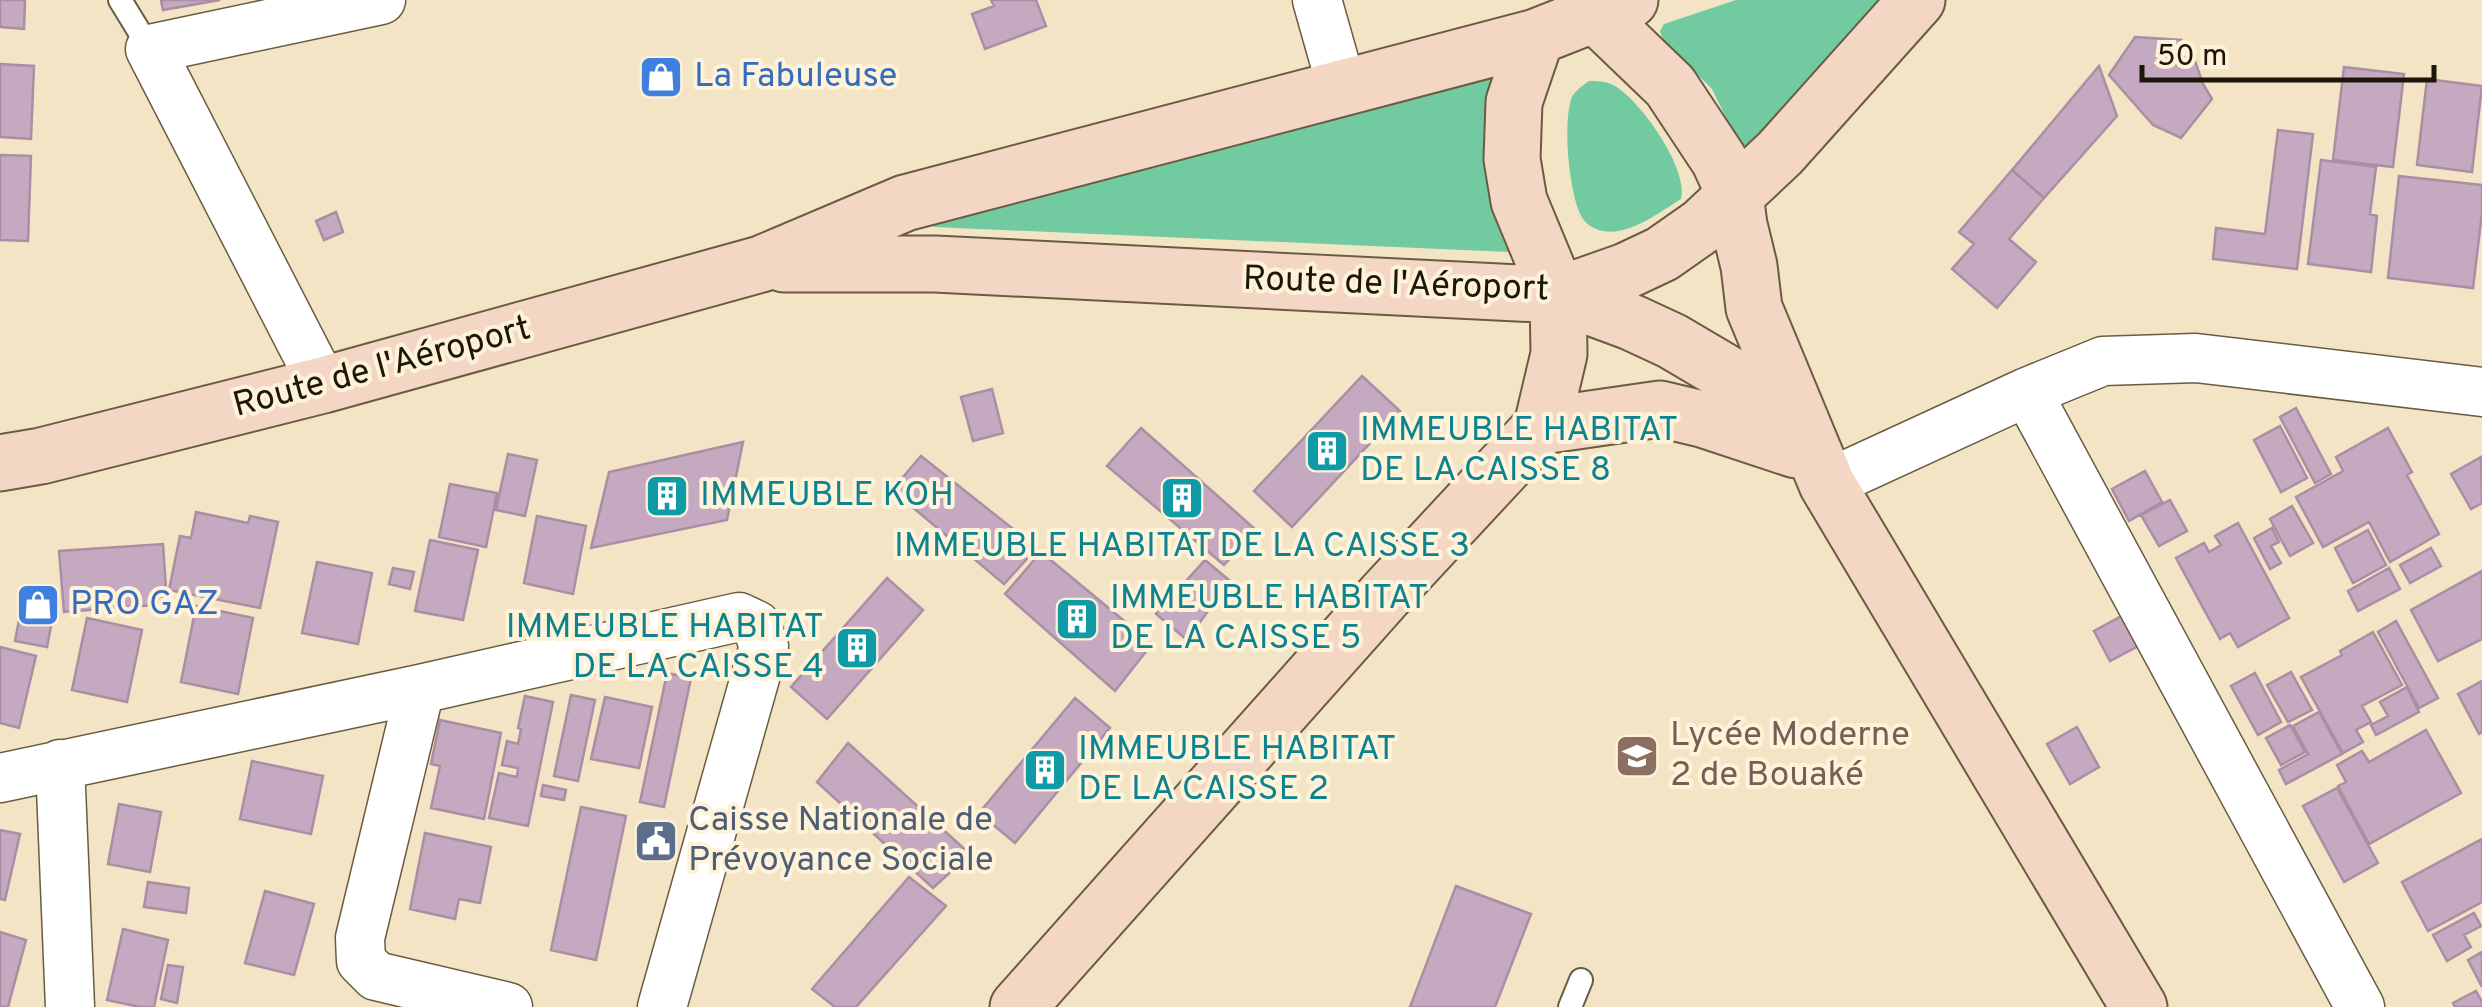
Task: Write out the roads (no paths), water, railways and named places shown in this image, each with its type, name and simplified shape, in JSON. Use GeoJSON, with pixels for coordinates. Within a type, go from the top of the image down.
{"type":"FeatureCollection","features":[{"type":"Feature","properties":{"kind":"main road","name":"Route de l'Aéroport"},"geometry":{"type":"LineString","coordinates":[[762,264],[935,264],[1558,295],[1662,254],[1702,226],[1780,153],[1917,0]]}},
{"type":"Feature","properties":{"kind":"main road","name":"Route de l'Aéroport"},"geometry":{"type":"LineString","coordinates":[[0,463],[324,385],[762,264],[905,203],[1536,37],[1613,7]]}},
{"type":"Feature","properties":{"kind":"main road"},"geometry":{"type":"LineString","coordinates":[[1613,7],[1719,160],[1735,196],[1754,308],[1813,467]]}},
{"type":"Feature","properties":{"kind":"main road"},"geometry":{"type":"LineString","coordinates":[[1018,1007],[1372,610],[1542,426],[1559,354],[1558,295],[1519,202],[1512,158],[1514,102],[1536,37]]}},
{"type":"Feature","properties":{"kind":"main road"},"geometry":{"type":"LineString","coordinates":[[1558,295],[1672,341],[1733,377],[1813,467],[2138,1007]]}},
{"type":"Feature","properties":{"kind":"main road"},"geometry":{"type":"LineString","coordinates":[[1542,426],[1660,408],[1702,419],[1813,467]]}},
{"type":"Feature","properties":{"kind":"street"},"geometry":{"type":"LineString","coordinates":[[324,385],[150,49],[381,0]]}},
{"type":"Feature","properties":{"kind":"street"},"geometry":{"type":"LineString","coordinates":[[1317,0],[1342,88]]}},
{"type":"Feature","properties":{"kind":"street"},"geometry":{"type":"LineString","coordinates":[[1813,467],[2104,361],[2196,358],[2482,392]]}},
{"type":"Feature","properties":{"kind":"street"},"geometry":{"type":"LineString","coordinates":[[2027,392],[2360,1007]]}},
{"type":"Feature","properties":{"kind":"street"},"geometry":{"type":"LineString","coordinates":[[0,778],[739,617],[756,625],[764,646],[662,1007]]}},
{"type":"Feature","properties":{"kind":"street"},"geometry":{"type":"LineString","coordinates":[[420,689],[360,938],[361,961],[376,976],[508,1007]]}},
{"type":"Feature","properties":{"kind":"street"},"geometry":{"type":"LineString","coordinates":[[60,764],[70,1007]]}},
{"type":"Feature","properties":{"kind":"lane"},"geometry":{"type":"LineString","coordinates":[[120,0],[150,49]]}},
{"type":"Feature","properties":{"kind":"lane"},"geometry":{"type":"LineString","coordinates":[[1570,1007],[1580,980]]}},
{"type":"Feature","properties":{"kind":"place","name":"La Fabuleuse"},"geometry":{"type":"Point","coordinates":[661,77]}},
{"type":"Feature","properties":{"kind":"place","name":"IMMEUBLE HABITAT DE LA CAISSE 8"},"geometry":{"type":"Point","coordinates":[1327,451]}},
{"type":"Feature","properties":{"kind":"place","name":"IMMEUBLE KOH"},"geometry":{"type":"Point","coordinates":[667,496]}},
{"type":"Feature","properties":{"kind":"place","name":"IMMEUBLE HABITAT DE LA CAISSE 3"},"geometry":{"type":"Point","coordinates":[1182,498]}},
{"type":"Feature","properties":{"kind":"place","name":"PRO GAZ"},"geometry":{"type":"Point","coordinates":[38,605]}},
{"type":"Feature","properties":{"kind":"place","name":"IMMEUBLE HABITAT DE LA CAISSE 5"},"geometry":{"type":"Point","coordinates":[1077,619]}},
{"type":"Feature","properties":{"kind":"place","name":"IMMEUBLE HABITAT DE LA CAISSE 4"},"geometry":{"type":"Point","coordinates":[857,648]}},
{"type":"Feature","properties":{"kind":"place","name":"Lycée Moderne 2 de Bouaké"},"geometry":{"type":"Point","coordinates":[1637,756]}},
{"type":"Feature","properties":{"kind":"place","name":"IMMEUBLE HABITAT DE LA CAISSE 2"},"geometry":{"type":"Point","coordinates":[1045,770]}},
{"type":"Feature","properties":{"kind":"place","name":"Caisse Nationale de Prévoyance Sociale"},"geometry":{"type":"Point","coordinates":[656,841]}}]}
